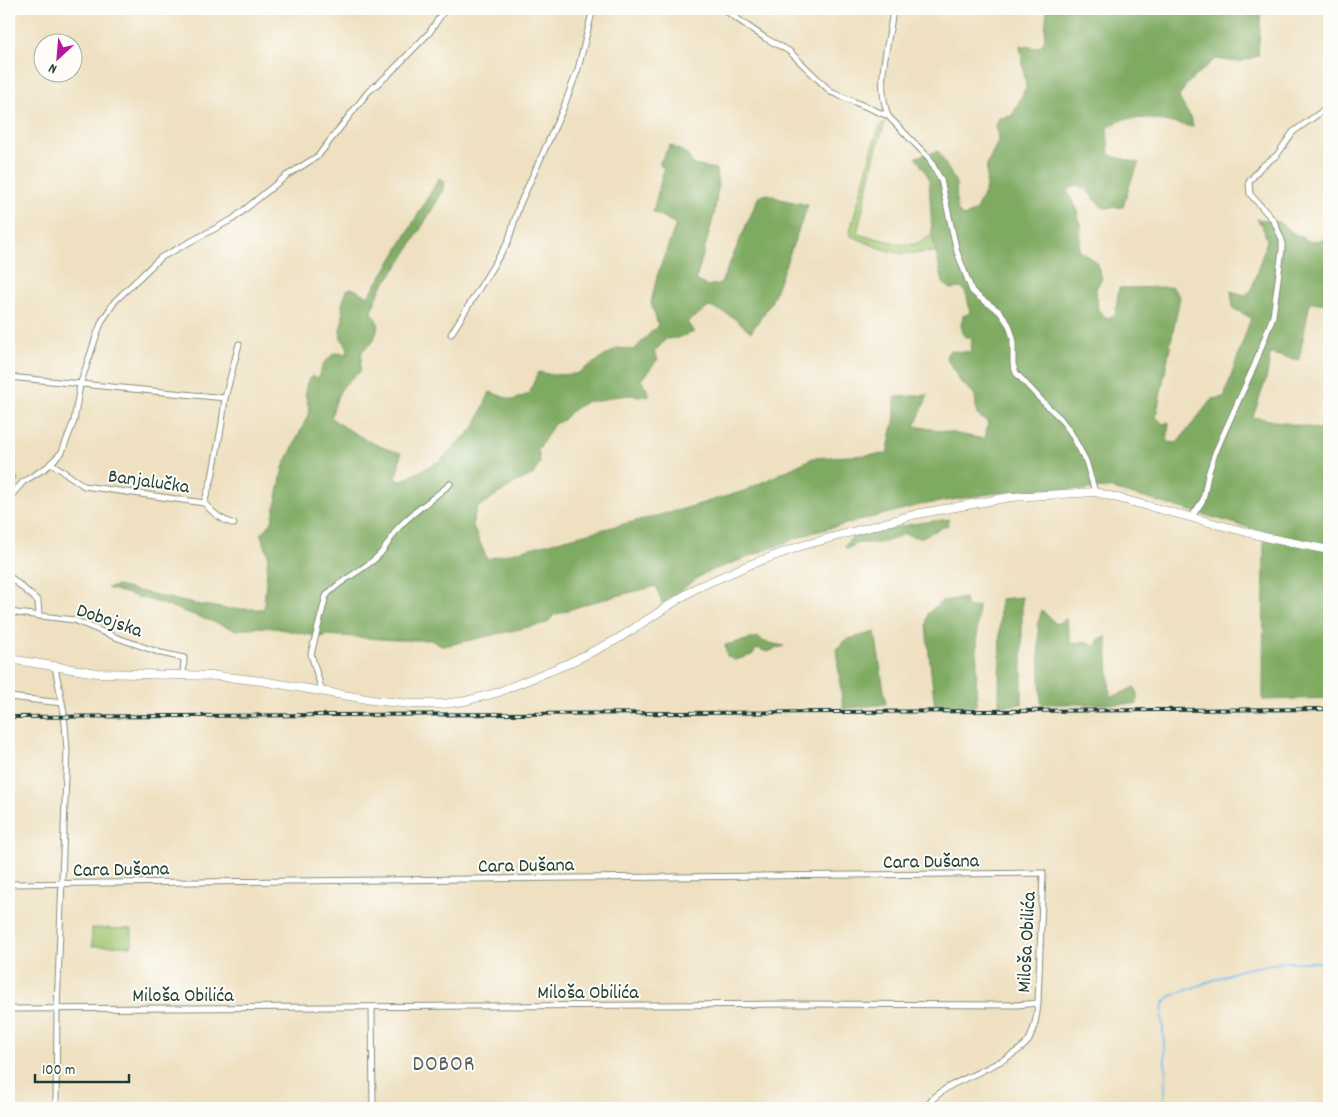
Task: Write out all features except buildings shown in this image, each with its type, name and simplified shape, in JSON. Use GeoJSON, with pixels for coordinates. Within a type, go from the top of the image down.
{"type":"FeatureCollection","features":[{"type":"Feature","properties":{"kind":"main road"},"geometry":{"type":"LineString","coordinates":[[9,659],[97,673],[218,676],[372,700],[411,704],[465,701],[496,693],[567,664],[616,640],[696,588],[749,565],[801,546],[917,514],[1012,497],[1096,492],[1269,538],[1329,550]]}},
{"type":"Feature","properties":{"kind":"street"},"geometry":{"type":"LineString","coordinates":[[9,498],[23,482],[51,463],[62,452],[74,421],[80,385],[102,321],[115,301],[160,258],[233,219],[286,176],[318,156],[368,92],[388,75],[429,33],[445,9]]}},
{"type":"Feature","properties":{"kind":"street"},"geometry":{"type":"LineString","coordinates":[[451,334],[508,242],[519,206],[563,109],[578,69],[593,9]]}},
{"type":"Feature","properties":{"kind":"street"},"geometry":{"type":"LineString","coordinates":[[723,9],[765,38],[789,51],[831,92],[888,116],[929,158],[941,180],[955,244],[972,291],[1000,312],[1013,338],[1013,364],[1016,373],[1060,418],[1071,433],[1086,461],[1096,492]]}},
{"type":"Feature","properties":{"kind":"street"},"geometry":{"type":"LineString","coordinates":[[888,116],[882,95],[882,81],[893,9]]}},
{"type":"Feature","properties":{"kind":"street"},"geometry":{"type":"LineString","coordinates":[[1191,518],[1202,500],[1215,453],[1256,364],[1273,316],[1282,240],[1274,221],[1250,194],[1249,182],[1260,168],[1277,154],[1293,132],[1321,112],[1329,103]]}},
{"type":"Feature","properties":{"kind":"street","name":"Banjalučka"},"geometry":{"type":"LineString","coordinates":[[51,463],[84,486],[204,503],[212,478],[225,398],[239,344]]}},
{"type":"Feature","properties":{"kind":"street"},"geometry":{"type":"LineString","coordinates":[[9,377],[225,398]]}},
{"type":"Feature","properties":{"kind":"street"},"geometry":{"type":"LineString","coordinates":[[322,692],[311,654],[326,596],[331,590],[365,568],[380,554],[399,528],[422,506],[450,484]]}},
{"type":"Feature","properties":{"kind":"street"},"geometry":{"type":"LineString","coordinates":[[204,503],[215,515],[234,524]]}},
{"type":"Feature","properties":{"kind":"street"},"geometry":{"type":"LineString","coordinates":[[9,576],[38,601],[39,616]]}},
{"type":"Feature","properties":{"kind":"street","name":"Dobojska"},"geometry":{"type":"LineString","coordinates":[[9,612],[74,620],[115,637],[184,658],[183,675]]}},
{"type":"Feature","properties":{"kind":"street"},"geometry":{"type":"LineString","coordinates":[[55,667],[62,703],[67,750],[57,1010],[56,1108]]}},
{"type":"Feature","properties":{"kind":"street"},"geometry":{"type":"LineString","coordinates":[[9,698],[62,703]]}},
{"type":"Feature","properties":{"kind":"street","name":"Cara Dušana"},"geometry":{"type":"LineString","coordinates":[[9,884],[1044,874]]}},
{"type":"Feature","properties":{"kind":"street","name":"Miloša Obilića"},"geometry":{"type":"LineString","coordinates":[[9,1009],[798,1004],[1017,1005],[1038,1003],[1044,874]]}},
{"type":"Feature","properties":{"kind":"street"},"geometry":{"type":"LineString","coordinates":[[923,1108],[948,1087],[1012,1055],[1022,1048],[1034,1027],[1038,1003]]}},
{"type":"Feature","properties":{"kind":"street"},"geometry":{"type":"LineString","coordinates":[[372,1008],[373,1108]]}},
{"type":"Feature","properties":{"kind":"green space"},"geometry":{"type":"Polygon","coordinates":[[[1047,9],[1225,9],[1243,17],[1249,9],[1261,9],[1258,56],[1239,62],[1215,59],[1187,84],[1179,97],[1193,127],[1148,118],[1124,119],[1107,128],[1109,155],[1139,163],[1123,207],[1103,208],[1086,189],[1077,185],[1067,191],[1077,209],[1081,230],[1079,250],[1096,262],[1102,278],[1096,289],[1098,310],[1107,318],[1115,315],[1119,288],[1172,287],[1180,297],[1156,417],[1163,424],[1169,422],[1167,442],[1177,443],[1212,399],[1224,397],[1251,318],[1233,308],[1231,291],[1245,295],[1251,291],[1267,240],[1263,228],[1257,219],[1279,222],[1293,233],[1311,242],[1328,238],[1329,304],[1310,302],[1299,360],[1270,354],[1267,376],[1253,417],[1329,431],[1329,698],[1263,700],[1265,532],[1109,488],[996,493],[920,505],[811,533],[703,574],[662,604],[656,586],[589,603],[554,615],[547,623],[444,646],[430,640],[394,640],[327,635],[321,637],[275,628],[257,627],[236,630],[163,604],[107,588],[117,586],[194,604],[229,609],[264,609],[268,554],[261,535],[272,522],[283,468],[310,411],[305,393],[306,384],[312,376],[318,378],[323,364],[334,353],[347,354],[348,348],[341,338],[340,330],[343,319],[342,304],[347,290],[352,288],[369,295],[439,178],[444,182],[442,193],[402,260],[381,288],[372,312],[379,325],[373,342],[362,351],[360,372],[343,387],[335,403],[331,418],[373,443],[401,453],[396,479],[401,481],[440,461],[475,426],[490,392],[513,400],[529,394],[538,372],[553,375],[576,374],[618,348],[634,350],[658,325],[651,303],[657,276],[676,224],[653,212],[664,169],[659,164],[670,145],[687,154],[693,165],[716,169],[718,188],[714,215],[696,280],[707,286],[721,283],[759,196],[768,194],[780,199],[808,205],[771,303],[751,332],[727,314],[709,307],[687,322],[694,332],[677,338],[666,339],[654,352],[658,359],[641,380],[650,394],[648,397],[630,395],[612,397],[600,401],[587,401],[570,412],[563,420],[554,424],[538,450],[540,462],[533,475],[516,482],[477,508],[472,524],[487,559],[683,509],[744,491],[813,458],[887,454],[895,416],[895,397],[928,395],[915,426],[985,439],[988,422],[977,415],[975,395],[959,380],[946,357],[949,351],[971,352],[972,338],[964,336],[961,325],[963,316],[970,313],[967,296],[963,288],[951,289],[943,283],[932,235],[929,178],[916,157],[938,151],[956,183],[957,210],[964,217],[976,210],[986,188],[987,164],[998,141],[996,125],[999,118],[1012,116],[1026,87],[1020,45],[1035,48],[1044,43],[1047,9]]]}},
{"type":"Feature","properties":{"kind":"green space"},"geometry":{"type":"Polygon","coordinates":[[[881,124],[885,124],[877,146],[857,234],[902,244],[915,244],[932,235],[936,252],[902,254],[879,248],[849,235],[875,138],[881,124]]]}},
{"type":"Feature","properties":{"kind":"green space"},"geometry":{"type":"Polygon","coordinates":[[[9,471],[19,481],[9,490],[9,471]]]}},
{"type":"Feature","properties":{"kind":"green space"},"geometry":{"type":"Polygon","coordinates":[[[949,519],[948,525],[920,538],[903,534],[894,539],[879,543],[858,543],[847,549],[844,546],[852,537],[912,524],[949,519]]]}},
{"type":"Feature","properties":{"kind":"green space"},"geometry":{"type":"Polygon","coordinates":[[[1022,597],[1022,704],[999,706],[1000,599],[1022,597]]]}},
{"type":"Feature","properties":{"kind":"green space"},"geometry":{"type":"Polygon","coordinates":[[[965,598],[967,608],[978,606],[976,706],[935,708],[926,626],[928,613],[942,601],[965,598]]]}},
{"type":"Feature","properties":{"kind":"green space"},"geometry":{"type":"Polygon","coordinates":[[[1042,610],[1056,624],[1066,619],[1071,644],[1085,641],[1096,647],[1098,640],[1107,637],[1110,697],[1134,687],[1137,691],[1137,704],[1041,704],[1038,623],[1042,610]]]}},
{"type":"Feature","properties":{"kind":"green space"},"geometry":{"type":"Polygon","coordinates":[[[875,632],[886,704],[843,709],[836,649],[845,640],[875,632]]]}},
{"type":"Feature","properties":{"kind":"green space"},"geometry":{"type":"Polygon","coordinates":[[[759,637],[764,642],[784,646],[767,652],[757,648],[752,655],[735,660],[727,656],[725,645],[759,637]]]}},
{"type":"Feature","properties":{"kind":"green space"},"geometry":{"type":"Polygon","coordinates":[[[92,928],[132,929],[132,946],[92,946],[92,928]]]}},
{"type":"Feature","properties":{"kind":"waterway"},"geometry":{"type":"LineString","coordinates":[[1163,1108],[1166,1076],[1162,1014],[1163,1004],[1171,996],[1240,970],[1283,962],[1329,962]]}},
{"type":"Feature","properties":{"kind":"railway"},"geometry":{"type":"LineString","coordinates":[[9,717],[1329,709]]}},
{"type":"Feature","properties":{"kind":"district","name":"DOBOR"},"geometry":{"type":"Point","coordinates":[444,1062]}}]}
